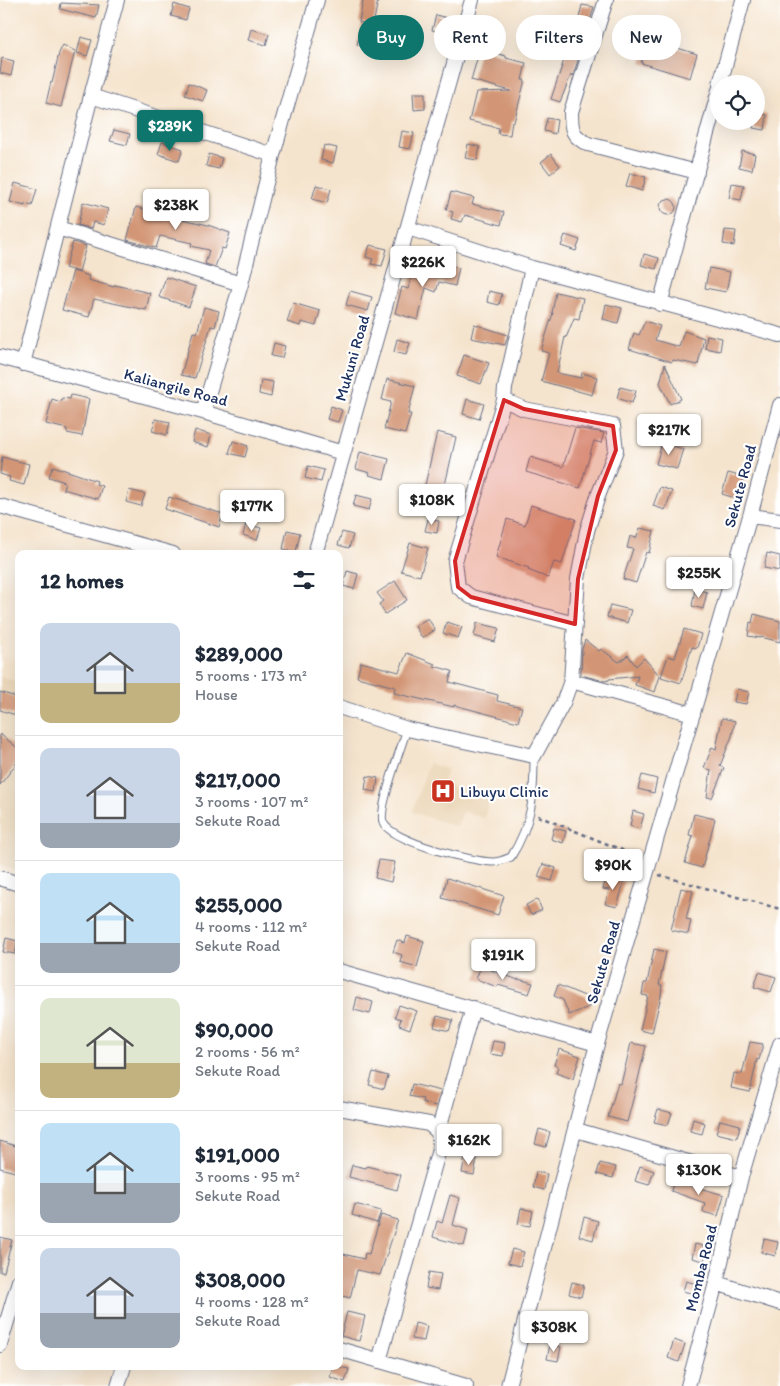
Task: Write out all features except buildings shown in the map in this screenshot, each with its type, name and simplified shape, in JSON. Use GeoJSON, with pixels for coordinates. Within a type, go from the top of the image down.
{"type":"FeatureCollection","features":[{"type":"Feature","properties":{"kind":"street"},"geometry":{"type":"LineString","coordinates":[[23,364],[117,0]]}},
{"type":"Feature","properties":{"kind":"street"},"geometry":{"type":"LineString","coordinates":[[203,412],[241,284],[273,155],[317,0]]}},
{"type":"Feature","properties":{"kind":"street","name":"Mukuni Road"},"geometry":{"type":"LineString","coordinates":[[316,550],[472,0]]}},
{"type":"Feature","properties":{"kind":"street"},"geometry":{"type":"LineString","coordinates":[[606,0],[571,112],[571,128],[578,139],[588,144],[697,172]]}},
{"type":"Feature","properties":{"kind":"street"},"geometry":{"type":"LineString","coordinates":[[722,75],[743,0]]}},
{"type":"Feature","properties":{"kind":"street"},"geometry":{"type":"LineString","coordinates":[[91,96],[273,155]]}},
{"type":"Feature","properties":{"kind":"street"},"geometry":{"type":"LineString","coordinates":[[660,304],[710,124]]}},
{"type":"Feature","properties":{"kind":"street"},"geometry":{"type":"LineString","coordinates":[[58,228],[241,284]]}},
{"type":"Feature","properties":{"kind":"street"},"geometry":{"type":"LineString","coordinates":[[408,228],[532,268],[780,335]]}},
{"type":"Feature","properties":{"kind":"street"},"geometry":{"type":"LineString","coordinates":[[532,268],[505,388],[504,400],[455,561],[458,587],[471,597],[575,624]]}},
{"type":"Feature","properties":{"kind":"street","name":"Kaliangile Road"},"geometry":{"type":"LineString","coordinates":[[0,357],[203,412],[343,453]]}},
{"type":"Feature","properties":{"kind":"street"},"geometry":{"type":"LineString","coordinates":[[343,708],[407,729],[534,756],[563,703],[571,681],[578,579],[587,531],[616,450],[613,426],[524,409],[504,400]]}},
{"type":"Feature","properties":{"kind":"street","name":"Sekute Road"},"geometry":{"type":"LineString","coordinates":[[508,1386],[597,1044],[750,516],[780,405]]}},
{"type":"Feature","properties":{"kind":"street"},"geometry":{"type":"LineString","coordinates":[[0,506],[159,550]]}},
{"type":"Feature","properties":{"kind":"street"},"geometry":{"type":"LineString","coordinates":[[750,516],[780,520]]}},
{"type":"Feature","properties":{"kind":"street"},"geometry":{"type":"LineString","coordinates":[[571,681],[693,714]]}},
{"type":"Feature","properties":{"kind":"street"},"geometry":{"type":"LineString","coordinates":[[0,878],[15,883]]}},
{"type":"Feature","properties":{"kind":"street"},"geometry":{"type":"LineString","coordinates":[[343,972],[597,1044]]}},
{"type":"Feature","properties":{"kind":"street"},"geometry":{"type":"LineString","coordinates":[[379,1361],[440,1146],[438,1132],[473,1008]]}},
{"type":"Feature","properties":{"kind":"street","name":"Momba Road"},"geometry":{"type":"LineString","coordinates":[[688,1386],[716,1284],[741,1177],[780,1044]]}},
{"type":"Feature","properties":{"kind":"street"},"geometry":{"type":"LineString","coordinates":[[343,1109],[429,1124],[438,1132]]}},
{"type":"Feature","properties":{"kind":"street"},"geometry":{"type":"LineString","coordinates":[[576,1130],[741,1177]]}},
{"type":"Feature","properties":{"kind":"street"},"geometry":{"type":"LineString","coordinates":[[716,1284],[780,1303]]}},
{"type":"Feature","properties":{"kind":"street"},"geometry":{"type":"LineString","coordinates":[[0,1345],[15,1294]]}},
{"type":"Feature","properties":{"kind":"street"},"geometry":{"type":"LineString","coordinates":[[343,1350],[466,1386]]}},
{"type":"Feature","properties":{"kind":"street"},"geometry":{"type":"LineString","coordinates":[[118,1386],[123,1370]]}},
{"type":"Feature","properties":{"kind":"lane"},"geometry":{"type":"LineString","coordinates":[[407,729],[383,807],[383,821],[389,830],[437,852],[494,862],[511,857],[519,844],[531,813],[534,789],[534,756]]}},
{"type":"Feature","properties":{"kind":"path"},"geometry":{"type":"LineString","coordinates":[[531,813],[649,866],[780,909]]}},
{"type":"Feature","properties":{"kind":"highlighted area"},"geometry":{"type":"Polygon","coordinates":[[[504,400],[524,409],[613,426],[616,450],[598,496],[578,579],[575,624],[471,597],[458,587],[455,561],[504,400]]]}},
{"type":"Feature","properties":{"kind":"shaded area"},"geometry":{"type":"Polygon","coordinates":[[[0,677],[15,681],[15,870],[0,865],[0,677]]]}},
{"type":"Feature","properties":{"kind":"shaded area","name":"Libuyu Clinic"},"geometry":{"type":"Polygon","coordinates":[[[429,763],[447,769],[443,783],[490,799],[484,818],[463,811],[457,827],[412,812],[429,763]]]}},
{"type":"Feature","properties":{"kind":"place","name":"Libuyu Clinic"},"geometry":{"type":"Point","coordinates":[443,791]}}]}
